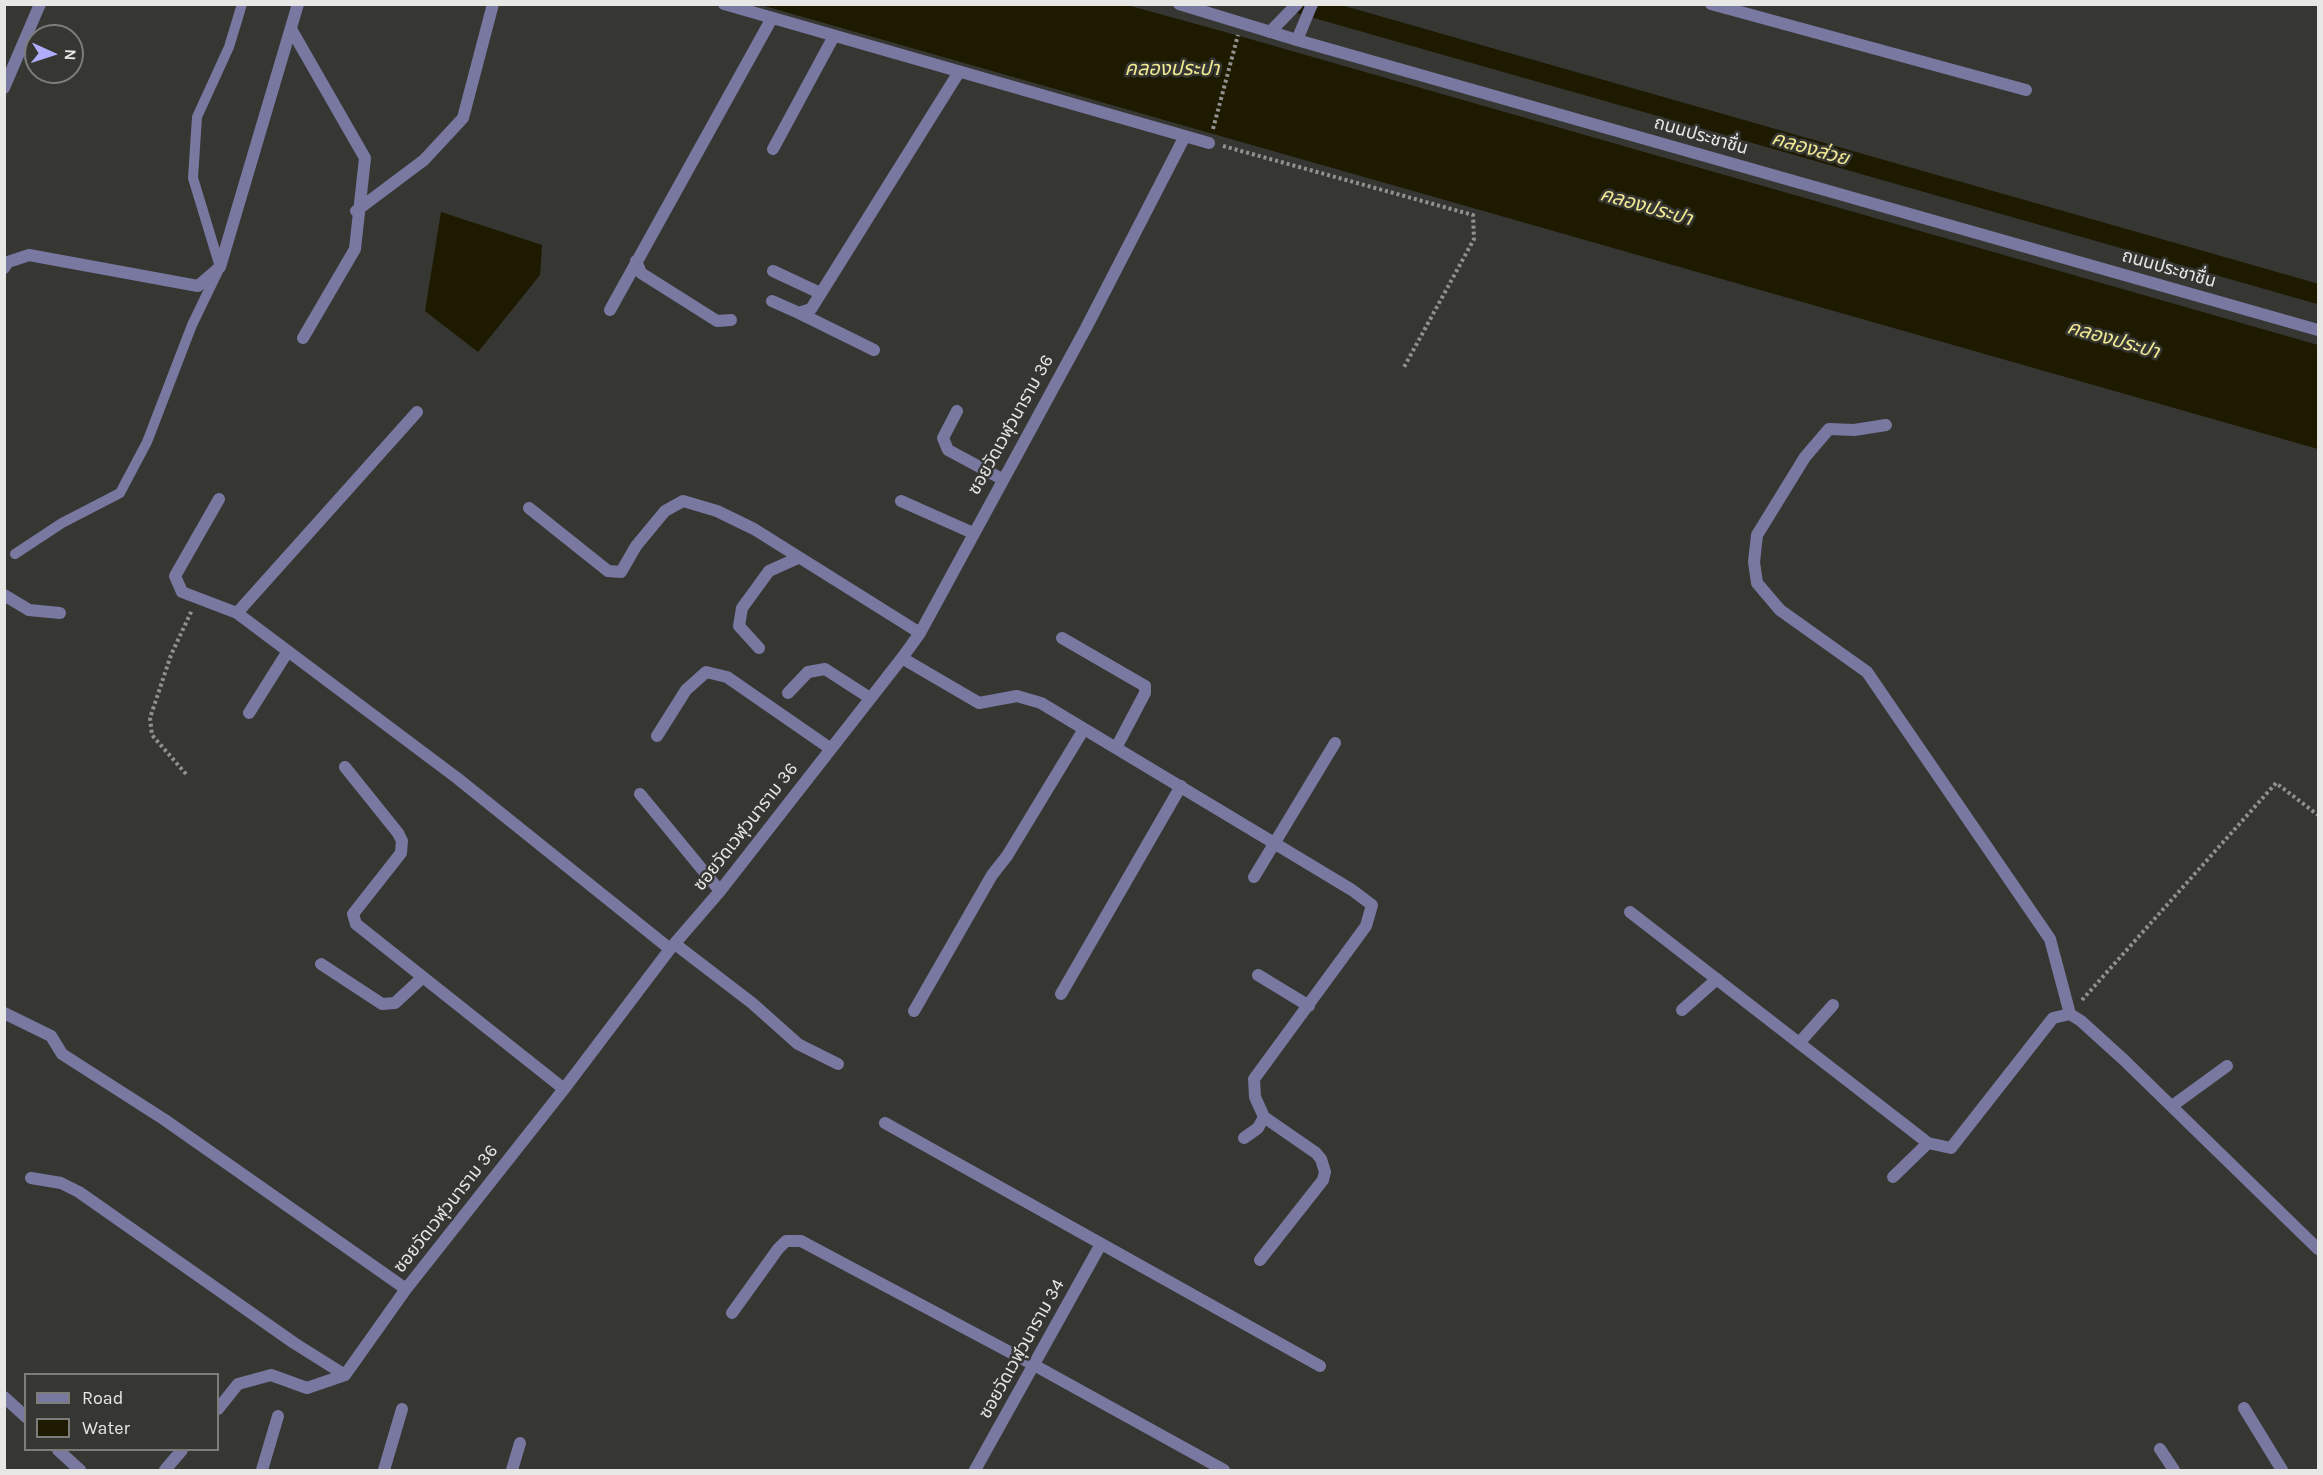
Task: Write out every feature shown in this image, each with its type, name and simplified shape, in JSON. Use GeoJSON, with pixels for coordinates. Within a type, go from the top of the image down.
{"type":"FeatureCollection","features":[{"type":"Feature","properties":{"kind":"street"},"geometry":{"type":"LineString","coordinates":[[4,88],[40,4]]}},
{"type":"Feature","properties":{"kind":"street"},"geometry":{"type":"LineString","coordinates":[[4,268],[8,262],[29,255],[198,286],[220,267],[298,4]]}},
{"type":"Feature","properties":{"kind":"street"},"geometry":{"type":"LineString","coordinates":[[357,209],[424,160],[463,118],[493,4]]}},
{"type":"Feature","properties":{"kind":"street"},"geometry":{"type":"LineString","coordinates":[[724,4],[1209,141]]}},
{"type":"Feature","properties":{"kind":"street","name":"ถนนประชาชื่น"},"geometry":{"type":"LineString","coordinates":[[1179,4],[1297,40],[2319,330]]}},
{"type":"Feature","properties":{"kind":"street"},"geometry":{"type":"LineString","coordinates":[[1270,32],[1297,4]]}},
{"type":"Feature","properties":{"kind":"street"},"geometry":{"type":"LineString","coordinates":[[1297,40],[1312,4]]}},
{"type":"Feature","properties":{"kind":"street"},"geometry":{"type":"LineString","coordinates":[[1712,4],[2026,90]]}},
{"type":"Feature","properties":{"kind":"street"},"geometry":{"type":"LineString","coordinates":[[610,310],[772,18]]}},
{"type":"Feature","properties":{"kind":"street"},"geometry":{"type":"LineString","coordinates":[[291,29],[365,158],[357,209],[355,249],[303,338]]}},
{"type":"Feature","properties":{"kind":"street"},"geometry":{"type":"LineString","coordinates":[[772,149],[834,36]]}},
{"type":"Feature","properties":{"kind":"street"},"geometry":{"type":"LineString","coordinates":[[799,314],[811,309],[959,72]]}},
{"type":"Feature","properties":{"kind":"street","name":"ซอยวัดเวฬุวนาราม 36"},"geometry":{"type":"LineString","coordinates":[[345,1375],[406,1289],[564,1089],[672,946],[720,891],[920,633],[1086,328],[1185,136]]}},
{"type":"Feature","properties":{"kind":"street"},"geometry":{"type":"LineString","coordinates":[[636,261],[641,273],[717,321],[731,320]]}},
{"type":"Feature","properties":{"kind":"street"},"geometry":{"type":"LineString","coordinates":[[773,271],[820,293]]}},
{"type":"Feature","properties":{"kind":"street"},"geometry":{"type":"LineString","coordinates":[[772,301],[874,350]]}},
{"type":"Feature","properties":{"kind":"street"},"geometry":{"type":"LineString","coordinates":[[957,411],[943,438],[948,450],[1002,479]]}},
{"type":"Feature","properties":{"kind":"street"},"geometry":{"type":"LineString","coordinates":[[237,613],[417,412]]}},
{"type":"Feature","properties":{"kind":"street"},"geometry":{"type":"LineString","coordinates":[[1886,425],[1854,430],[1829,429],[1805,457],[1757,535],[1754,562],[1756,583],[1780,609],[1867,672],[2050,939],[2070,1014],[2081,1021],[2172,1106],[2319,1250]]}},
{"type":"Feature","properties":{"kind":"street"},"geometry":{"type":"LineString","coordinates":[[219,499],[176,576],[182,592],[237,613],[457,778],[672,946],[752,1003],[798,1044],[838,1065]]}},
{"type":"Feature","properties":{"kind":"street"},"geometry":{"type":"LineString","coordinates":[[529,508],[608,572],[621,572],[636,546],[664,512],[683,501],[717,512],[754,529],[920,633]]}},
{"type":"Feature","properties":{"kind":"street"},"geometry":{"type":"LineString","coordinates":[[901,501],[973,533]]}},
{"type":"Feature","properties":{"kind":"street"},"geometry":{"type":"LineString","coordinates":[[759,648],[739,626],[742,608],[769,572],[798,558]]}},
{"type":"Feature","properties":{"kind":"street"},"geometry":{"type":"LineString","coordinates":[[4,595],[29,610],[60,613]]}},
{"type":"Feature","properties":{"kind":"street"},"geometry":{"type":"LineString","coordinates":[[1062,638],[1145,686],[1145,693],[1116,748]]}},
{"type":"Feature","properties":{"kind":"street"},"geometry":{"type":"LineString","coordinates":[[249,713],[288,651]]}},
{"type":"Feature","properties":{"kind":"street"},"geometry":{"type":"LineString","coordinates":[[902,658],[979,702],[1017,696],[1041,703],[1352,890],[1372,905],[1366,926],[1254,1079],[1256,1097],[1264,1117],[1316,1154],[1321,1159],[1325,1172],[1323,1180],[1260,1260]]}},
{"type":"Feature","properties":{"kind":"street"},"geometry":{"type":"LineString","coordinates":[[788,693],[808,672],[825,669],[870,698]]}},
{"type":"Feature","properties":{"kind":"street"},"geometry":{"type":"LineString","coordinates":[[657,736],[686,690],[706,672],[727,677],[831,749]]}},
{"type":"Feature","properties":{"kind":"street"},"geometry":{"type":"LineString","coordinates":[[914,1011],[992,875],[1007,856],[1084,729]]}},
{"type":"Feature","properties":{"kind":"street"},"geometry":{"type":"LineString","coordinates":[[1254,878],[1335,743]]}},
{"type":"Feature","properties":{"kind":"street"},"geometry":{"type":"LineString","coordinates":[[345,768],[402,841],[401,853],[353,914],[356,924],[564,1089]]}},
{"type":"Feature","properties":{"kind":"street"},"geometry":{"type":"LineString","coordinates":[[1061,994],[1181,786]]}},
{"type":"Feature","properties":{"kind":"street"},"geometry":{"type":"LineString","coordinates":[[640,794],[720,891]]}},
{"type":"Feature","properties":{"kind":"street"},"geometry":{"type":"LineString","coordinates":[[1630,912],[1928,1143],[1951,1148],[2053,1018],[2070,1014]]}},
{"type":"Feature","properties":{"kind":"street"},"geometry":{"type":"LineString","coordinates":[[321,964],[382,1004],[395,1003],[423,977]]}},
{"type":"Feature","properties":{"kind":"street"},"geometry":{"type":"LineString","coordinates":[[1258,975],[1309,1006]]}},
{"type":"Feature","properties":{"kind":"street"},"geometry":{"type":"LineString","coordinates":[[1682,1010],[1717,979]]}},
{"type":"Feature","properties":{"kind":"street"},"geometry":{"type":"LineString","coordinates":[[1798,1042],[1833,1005]]}},
{"type":"Feature","properties":{"kind":"street"},"geometry":{"type":"LineString","coordinates":[[4,1013],[51,1036],[62,1054],[165,1120],[406,1289]]}},
{"type":"Feature","properties":{"kind":"street"},"geometry":{"type":"LineString","coordinates":[[2172,1106],[2227,1066]]}},
{"type":"Feature","properties":{"kind":"street"},"geometry":{"type":"LineString","coordinates":[[1244,1138],[1258,1128],[1264,1117]]}},
{"type":"Feature","properties":{"kind":"street"},"geometry":{"type":"LineString","coordinates":[[885,1123],[1320,1366]]}},
{"type":"Feature","properties":{"kind":"street"},"geometry":{"type":"LineString","coordinates":[[1893,1177],[1928,1143]]}},
{"type":"Feature","properties":{"kind":"street"},"geometry":{"type":"LineString","coordinates":[[31,1178],[61,1183],[79,1192],[294,1343],[345,1375]]}},
{"type":"Feature","properties":{"kind":"street"},"geometry":{"type":"LineString","coordinates":[[732,1313],[778,1249],[786,1241],[801,1240],[1224,1470]]}},
{"type":"Feature","properties":{"kind":"street","name":"ซอยวัดเวฬุวนาราม 34"},"geometry":{"type":"LineString","coordinates":[[975,1470],[1101,1244]]}},
{"type":"Feature","properties":{"kind":"street"},"geometry":{"type":"LineString","coordinates":[[219,1407],[238,1384],[271,1375],[307,1388],[345,1375]]}},
{"type":"Feature","properties":{"kind":"street"},"geometry":{"type":"LineString","coordinates":[[4,1397],[24,1416]]}},
{"type":"Feature","properties":{"kind":"street"},"geometry":{"type":"LineString","coordinates":[[2244,1408],[2282,1470]]}},
{"type":"Feature","properties":{"kind":"street"},"geometry":{"type":"LineString","coordinates":[[384,1470],[402,1409]]}},
{"type":"Feature","properties":{"kind":"street"},"geometry":{"type":"LineString","coordinates":[[262,1470],[278,1416]]}},
{"type":"Feature","properties":{"kind":"street"},"geometry":{"type":"LineString","coordinates":[[512,1470],[520,1443]]}},
{"type":"Feature","properties":{"kind":"street"},"geometry":{"type":"LineString","coordinates":[[2160,1449],[2174,1470]]}},
{"type":"Feature","properties":{"kind":"street"},"geometry":{"type":"LineString","coordinates":[[60,1451],[80,1470]]}},
{"type":"Feature","properties":{"kind":"street"},"geometry":{"type":"LineString","coordinates":[[165,1470],[180,1451]]}},
{"type":"Feature","properties":{"kind":"lane"},"geometry":{"type":"LineString","coordinates":[[15,554],[62,523],[120,493],[147,442],[192,325],[220,267],[194,178],[197,117],[229,47],[242,4]]}},
{"type":"Feature","properties":{"kind":"path"},"geometry":{"type":"LineString","coordinates":[[1240,28],[1209,141],[1473,215],[1474,239],[1403,369]]}},
{"type":"Feature","properties":{"kind":"path"},"geometry":{"type":"LineString","coordinates":[[186,774],[152,735],[150,718],[171,655],[198,598]]}},
{"type":"Feature","properties":{"kind":"path"},"geometry":{"type":"LineString","coordinates":[[2070,1014],[2276,783],[2319,815]]}},
{"type":"Feature","properties":{"kind":"water","name":"คลองประปา"},"geometry":{"type":"Polygon","coordinates":[[[761,5],[1127,5],[1236,35],[2318,345],[2318,449],[761,5]]]}},
{"type":"Feature","properties":{"kind":"water"},"geometry":{"type":"Polygon","coordinates":[[[441,212],[542,245],[540,275],[478,352],[425,311],[441,212]]]}},
{"type":"Feature","properties":{"kind":"waterway","name":"คลองส่วย"},"geometry":{"type":"LineString","coordinates":[[1301,4],[2318,294]]}}]}
